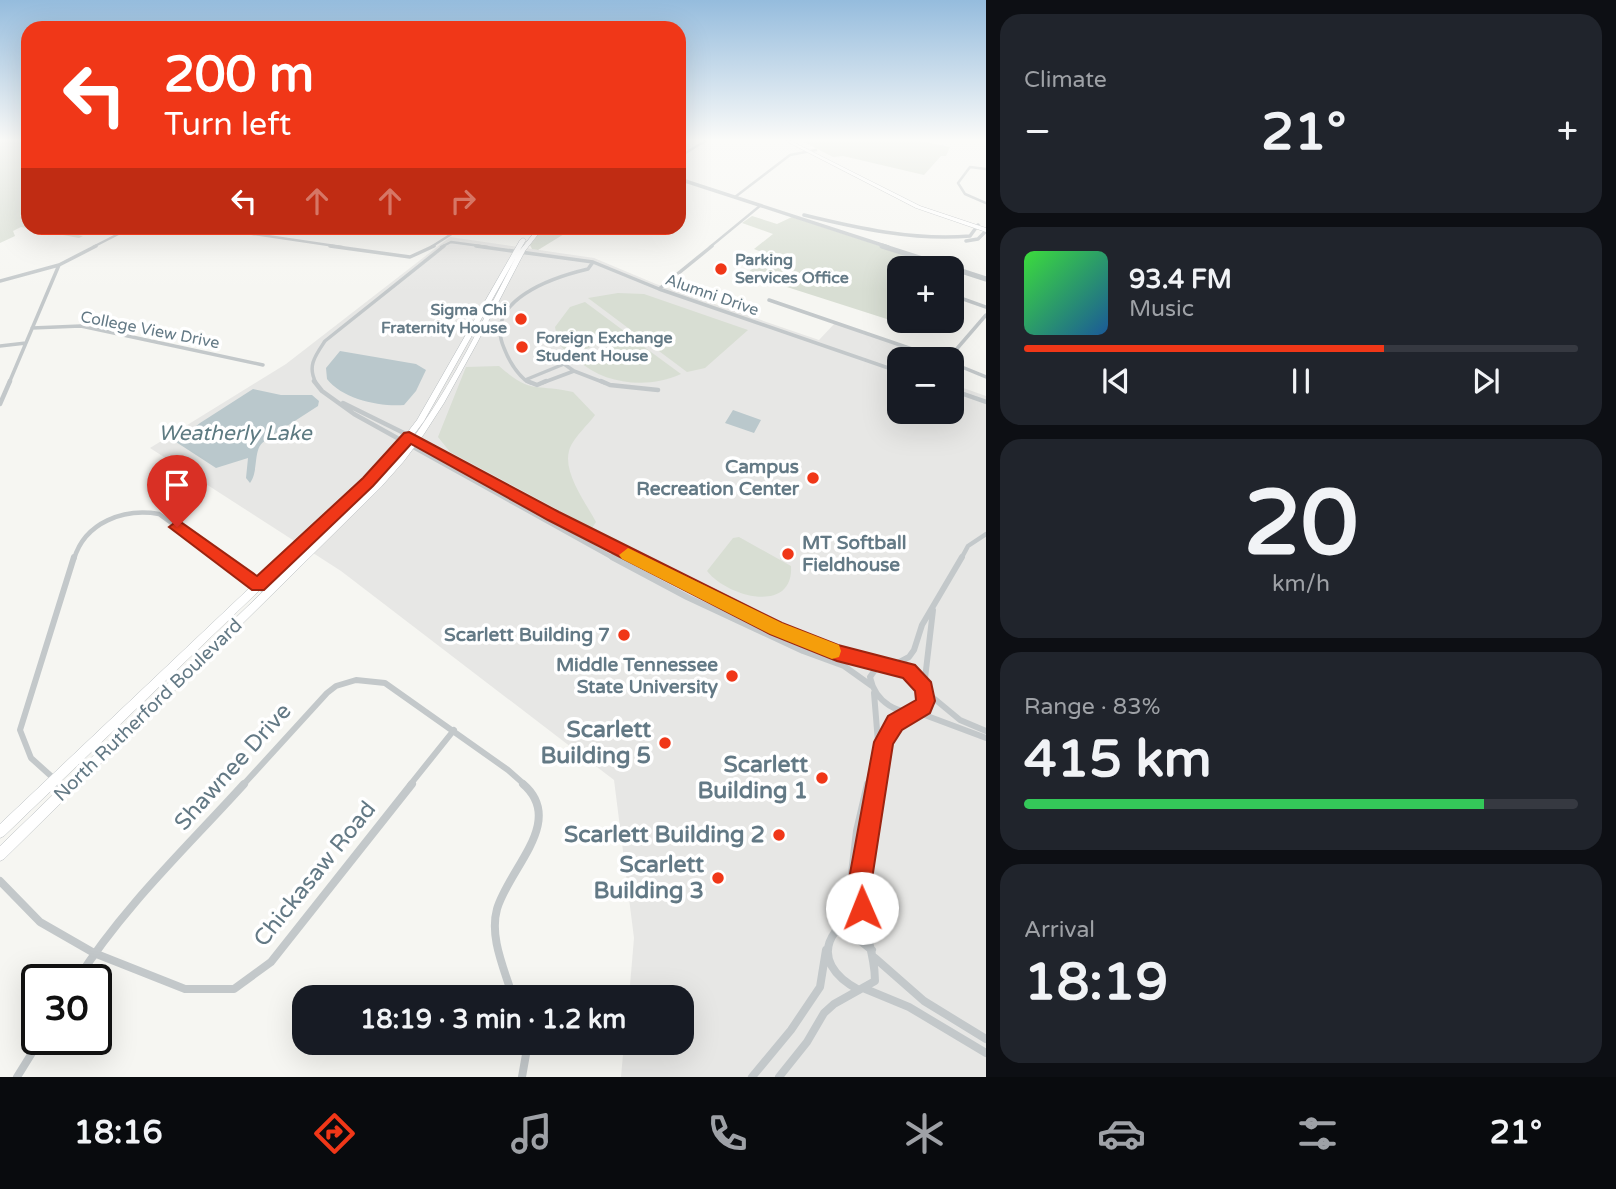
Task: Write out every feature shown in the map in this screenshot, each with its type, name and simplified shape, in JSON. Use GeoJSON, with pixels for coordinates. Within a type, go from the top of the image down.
{"type":"FeatureCollection","features":[{"type":"Feature","properties":{"kind":"main road"},"geometry":{"type":"LineString","coordinates":[[887,191],[918,207],[986,230]]}},
{"type":"Feature","properties":{"kind":"main road"},"geometry":{"type":"LineString","coordinates":[[896,191],[977,227]]}},
{"type":"Feature","properties":{"kind":"main road","name":"North Rutherford Boulevard"},"geometry":{"type":"LineString","coordinates":[[0,855],[268,593],[435,414],[518,250],[528,235]]}},
{"type":"Feature","properties":{"kind":"main road","name":"North Rutherford Boulevard"},"geometry":{"type":"LineString","coordinates":[[518,250],[533,235]]}},
{"type":"Feature","properties":{"kind":"main road","name":"North Rutherford Boulevard"},"geometry":{"type":"LineString","coordinates":[[0,832],[411,442]]}},
{"type":"Feature","properties":{"kind":"street"},"geometry":{"type":"LineString","coordinates":[[717,191],[813,219],[880,233],[956,240],[978,239],[986,230]]}},
{"type":"Feature","properties":{"kind":"street"},"geometry":{"type":"LineString","coordinates":[[735,197],[742,191]]}},
{"type":"Feature","properties":{"kind":"street"},"geometry":{"type":"LineString","coordinates":[[963,191],[973,199],[986,203]]}},
{"type":"Feature","properties":{"kind":"street"},"geometry":{"type":"LineString","coordinates":[[764,206],[915,256]]}},
{"type":"Feature","properties":{"kind":"street"},"geometry":{"type":"LineString","coordinates":[[659,289],[764,206]]}},
{"type":"Feature","properties":{"kind":"street"},"geometry":{"type":"LineString","coordinates":[[791,216],[951,237],[970,236],[977,227]]}},
{"type":"Feature","properties":{"kind":"street"},"geometry":{"type":"LineString","coordinates":[[813,219],[827,227]]}},
{"type":"Feature","properties":{"kind":"street"},"geometry":{"type":"LineString","coordinates":[[0,281],[59,265],[117,235]]}},
{"type":"Feature","properties":{"kind":"street"},"geometry":{"type":"LineString","coordinates":[[257,235],[410,257],[421,254],[450,235]]}},
{"type":"Feature","properties":{"kind":"street"},"geometry":{"type":"LineString","coordinates":[[518,250],[452,242],[441,247],[317,349],[312,360],[311,372],[314,381],[331,397],[687,597],[803,651],[844,666],[893,708],[986,738]]}},
{"type":"Feature","properties":{"kind":"street","name":"Alumni Drive"},"geometry":{"type":"LineString","coordinates":[[518,250],[593,262],[659,289],[887,368]]}},
{"type":"Feature","properties":{"kind":"street"},"geometry":{"type":"LineString","coordinates":[[574,371],[540,385],[533,385],[520,376],[499,342],[500,326],[507,312],[531,288],[549,279],[588,270],[593,262]]}},
{"type":"Feature","properties":{"kind":"street"},"geometry":{"type":"LineString","coordinates":[[0,404],[59,265]]}},
{"type":"Feature","properties":{"kind":"street"},"geometry":{"type":"LineString","coordinates":[[964,272],[986,279]]}},
{"type":"Feature","properties":{"kind":"street"},"geometry":{"type":"LineString","coordinates":[[964,299],[986,307]]}},
{"type":"Feature","properties":{"kind":"street"},"geometry":{"type":"LineString","coordinates":[[769,300],[906,347]]}},
{"type":"Feature","properties":{"kind":"street"},"geometry":{"type":"LineString","coordinates":[[958,347],[986,315]]}},
{"type":"Feature","properties":{"kind":"street","name":"College View Drive"},"geometry":{"type":"LineString","coordinates":[[32,328],[80,326],[263,366]]}},
{"type":"Feature","properties":{"kind":"street"},"geometry":{"type":"LineString","coordinates":[[0,346],[26,343]]}},
{"type":"Feature","properties":{"kind":"street"},"geometry":{"type":"LineString","coordinates":[[525,380],[564,364],[574,371],[610,385],[658,390]]}},
{"type":"Feature","properties":{"kind":"street"},"geometry":{"type":"LineString","coordinates":[[964,368],[986,377]]}},
{"type":"Feature","properties":{"kind":"street"},"geometry":{"type":"LineString","coordinates":[[964,394],[986,402]]}},
{"type":"Feature","properties":{"kind":"street"},"geometry":{"type":"LineString","coordinates":[[411,442],[776,628],[837,653],[908,671],[924,689],[960,719],[986,731]]}},
{"type":"Feature","properties":{"kind":"street"},"geometry":{"type":"LineString","coordinates":[[66,790],[31,758],[20,730],[76,552],[92,530],[121,515],[144,512],[159,514],[268,593]]}},
{"type":"Feature","properties":{"kind":"street"},"geometry":{"type":"LineString","coordinates":[[752,1077],[791,1030],[820,987],[828,942],[848,907],[857,831],[878,742],[871,675],[874,669],[909,657],[922,625],[968,546],[986,534]]}},
{"type":"Feature","properties":{"kind":"street"},"geometry":{"type":"LineString","coordinates":[[779,1077],[807,1042],[824,1013],[874,981],[874,955],[862,915],[860,895],[866,841],[884,742],[895,723],[923,707],[926,701],[924,689],[933,607]]}},
{"type":"Feature","properties":{"kind":"street","name":"Shawnee Drive"},"geometry":{"type":"LineString","coordinates":[[87,964],[126,913],[336,686],[368,679],[386,683],[454,730],[535,794],[541,815],[533,838],[497,909],[495,939],[509,985]]}},
{"type":"Feature","properties":{"kind":"street","name":"Chickasaw Road"},"geometry":{"type":"LineString","coordinates":[[0,881],[40,922],[94,953],[185,989],[234,989],[271,962],[454,730]]}},
{"type":"Feature","properties":{"kind":"street"},"geometry":{"type":"LineString","coordinates":[[835,932],[849,932],[924,1001],[986,1039]]}},
{"type":"Feature","properties":{"kind":"street"},"geometry":{"type":"LineString","coordinates":[[827,950],[831,968],[839,978],[909,1007],[986,1053]]}},
{"type":"Feature","properties":{"kind":"street"},"geometry":{"type":"LineString","coordinates":[[17,1077],[31,1055]]}},
{"type":"Feature","properties":{"kind":"street"},"geometry":{"type":"LineString","coordinates":[[522,1077],[525,1055]]}},
{"type":"Feature","properties":{"kind":"shaded area"},"geometry":{"type":"Polygon","coordinates":[[[0,191],[21,191],[21,227],[13,231],[15,236],[0,243],[0,191]]]}},
{"type":"Feature","properties":{"kind":"shaded area"},"geometry":{"type":"Polygon","coordinates":[[[752,216],[777,224],[792,217],[911,256],[887,256],[887,319],[746,274],[769,255],[754,249],[773,234],[742,223],[752,216]]]}},
{"type":"Feature","properties":{"kind":"shaded area"},"geometry":{"type":"Polygon","coordinates":[[[538,235],[563,235],[538,250],[532,249],[530,245],[538,235]]]}},
{"type":"Feature","properties":{"kind":"shaded area","name":"Middle Tennessee State University"},"geometry":{"type":"Polygon","coordinates":[[[450,237],[594,258],[656,284],[819,340],[835,323],[903,347],[887,347],[887,424],[964,424],[964,388],[986,396],[986,1077],[621,1077],[623,1055],[694,1055],[694,985],[630,985],[634,938],[614,780],[341,571],[150,448],[286,364],[450,237]]]}},
{"type":"Feature","properties":{"kind":"shaded area"},"geometry":{"type":"Polygon","coordinates":[[[618,293],[644,294],[748,330],[705,368],[687,372],[588,298],[618,293]]]}},
{"type":"Feature","properties":{"kind":"shaded area"},"geometry":{"type":"Polygon","coordinates":[[[585,302],[624,331],[623,334],[569,356],[558,342],[555,327],[570,307],[585,302]]]}},
{"type":"Feature","properties":{"kind":"shaded area"},"geometry":{"type":"Polygon","coordinates":[[[632,340],[681,374],[655,382],[627,382],[601,375],[578,360],[632,340]]]}},
{"type":"Feature","properties":{"kind":"shaded area"},"geometry":{"type":"Polygon","coordinates":[[[499,366],[527,385],[573,392],[595,415],[573,442],[568,460],[576,488],[596,522],[592,528],[450,452],[438,437],[466,367],[499,366]]]}},
{"type":"Feature","properties":{"kind":"shaded area"},"geometry":{"type":"Polygon","coordinates":[[[739,537],[791,566],[789,581],[782,591],[771,596],[758,597],[743,594],[716,580],[707,571],[733,538],[739,537]]]}},
{"type":"Feature","properties":{"kind":"water"},"geometry":{"type":"Polygon","coordinates":[[[340,351],[416,364],[426,370],[416,391],[404,405],[373,403],[342,392],[327,379],[326,368],[340,351]]]}},
{"type":"Feature","properties":{"kind":"water","name":"Weatherly Lake"},"geometry":{"type":"Polygon","coordinates":[[[253,389],[281,395],[312,395],[319,401],[318,406],[270,437],[275,439],[262,443],[250,483],[246,478],[248,458],[216,468],[176,442],[253,389]]]}},
{"type":"Feature","properties":{"kind":"water"},"geometry":{"type":"Polygon","coordinates":[[[733,410],[761,420],[754,433],[725,423],[733,410]]]}},
{"type":"Feature","properties":{"kind":"slow traffic"},"geometry":{"type":"LineString","coordinates":[[628,555],[776,628],[832,651]]}},
{"type":"Feature","properties":{"kind":"place","name":"Parking Services Office"},"geometry":{"type":"Point","coordinates":[721,269]}},
{"type":"Feature","properties":{"kind":"place","name":"Sigma Chi Fraternity House"},"geometry":{"type":"Point","coordinates":[521,319]}},
{"type":"Feature","properties":{"kind":"place","name":"Foreign Exchange Student House"},"geometry":{"type":"Point","coordinates":[522,347]}},
{"type":"Feature","properties":{"kind":"place","name":"Campus Recreation Center"},"geometry":{"type":"Point","coordinates":[813,478]}},
{"type":"Feature","properties":{"kind":"place","name":"MT Softball Fieldhouse"},"geometry":{"type":"Point","coordinates":[788,554]}},
{"type":"Feature","properties":{"kind":"place","name":"Scarlett Building 7"},"geometry":{"type":"Point","coordinates":[624,635]}},
{"type":"Feature","properties":{"kind":"place","name":"Middle Tennessee State University"},"geometry":{"type":"Point","coordinates":[732,676]}},
{"type":"Feature","properties":{"kind":"place","name":"Scarlett Building 5"},"geometry":{"type":"Point","coordinates":[665,743]}},
{"type":"Feature","properties":{"kind":"place","name":"Scarlett Building 1"},"geometry":{"type":"Point","coordinates":[822,778]}},
{"type":"Feature","properties":{"kind":"place","name":"Scarlett Building 2"},"geometry":{"type":"Point","coordinates":[779,835]}},
{"type":"Feature","properties":{"kind":"place","name":"Scarlett Building 3"},"geometry":{"type":"Point","coordinates":[718,878]}},
{"type":"Feature","properties":{"kind":"route"},"geometry":{"type":"LineString","coordinates":[[177,527],[258,586],[368,482],[409,437],[554,516],[776,628],[837,653],[908,671],[924,688],[926,701],[923,707],[895,723],[884,742],[860,879],[862,908]]}}]}
